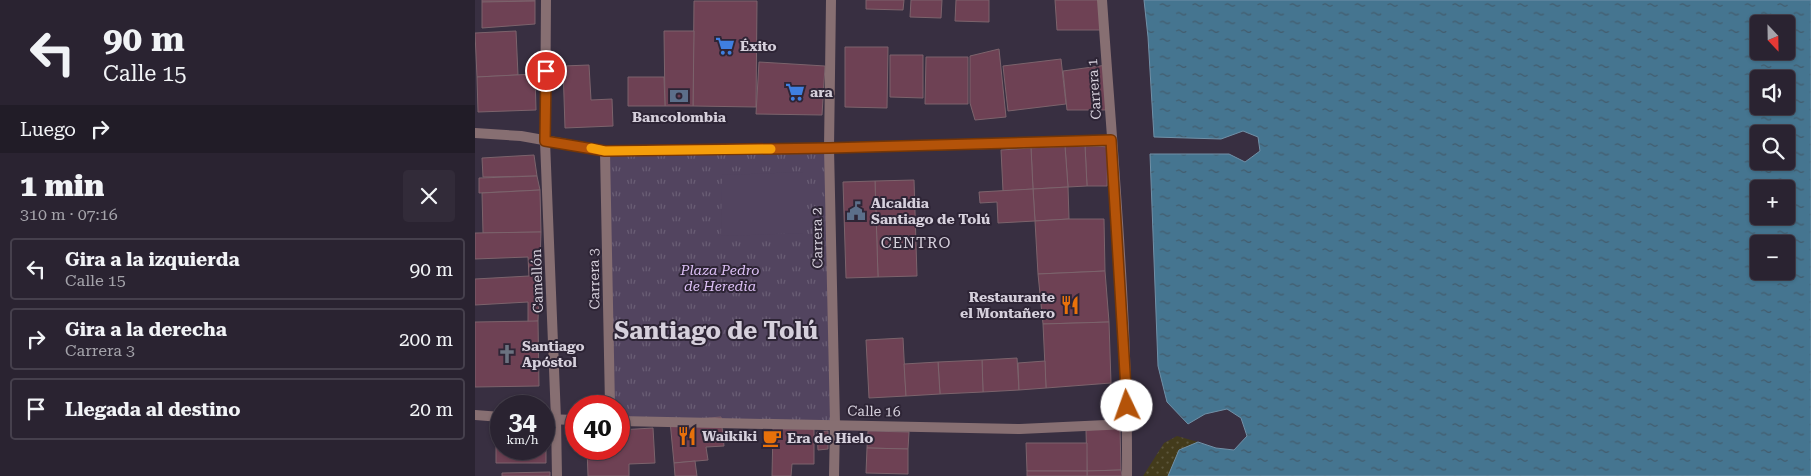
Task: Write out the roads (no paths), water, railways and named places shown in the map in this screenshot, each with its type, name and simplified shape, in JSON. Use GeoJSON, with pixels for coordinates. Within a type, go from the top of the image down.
{"type":"FeatureCollection","features":[{"type":"Feature","properties":{"kind":"street"},"geometry":{"type":"LineString","coordinates":[[545,141],[546,0]]}},
{"type":"Feature","properties":{"kind":"street","name":"Carrera 2"},"geometry":{"type":"LineString","coordinates":[[831,0],[829,148],[835,424],[834,476]]}},
{"type":"Feature","properties":{"kind":"street","name":"Carrera 1"},"geometry":{"type":"LineString","coordinates":[[1102,0],[1128,424],[1127,476]]}},
{"type":"Feature","properties":{"kind":"street"},"geometry":{"type":"LineString","coordinates":[[475,133],[521,136],[605,151],[829,148],[1111,140]]}},
{"type":"Feature","properties":{"kind":"street","name":"Camellón"},"geometry":{"type":"LineString","coordinates":[[545,141],[556,419]]}},
{"type":"Feature","properties":{"kind":"street","name":"Carrera 3"},"geometry":{"type":"LineString","coordinates":[[605,151],[610,395]]}},
{"type":"Feature","properties":{"kind":"street"},"geometry":{"type":"LineString","coordinates":[[475,416],[490,417]]}},
{"type":"Feature","properties":{"kind":"street"},"geometry":{"type":"LineString","coordinates":[[557,476],[556,419],[565,419]]}},
{"type":"Feature","properties":{"kind":"street","name":"Calle 16"},"geometry":{"type":"LineString","coordinates":[[630,420],[1020,429],[1128,424]]}},
{"type":"Feature","properties":{"kind":"water"},"geometry":{"type":"Polygon","coordinates":[[[1144,0],[1811,0],[1811,476],[1168,476],[1179,450],[1198,442],[1216,448],[1234,450],[1247,436],[1241,418],[1227,409],[1205,414],[1188,424],[1167,402],[1158,366],[1150,154],[1229,154],[1245,162],[1260,151],[1258,137],[1243,131],[1221,139],[1154,137],[1144,0]]]}},
{"type":"Feature","properties":{"kind":"place","name":"Éxito"},"geometry":{"type":"Point","coordinates":[725,46]}},
{"type":"Feature","properties":{"kind":"place","name":"ara"},"geometry":{"type":"Point","coordinates":[795,92]}},
{"type":"Feature","properties":{"kind":"place","name":"Bancolombia"},"geometry":{"type":"Point","coordinates":[679,96]}},
{"type":"Feature","properties":{"kind":"place","name":"Alcaldia Santiago de Tolú"},"geometry":{"type":"Point","coordinates":[856,211]}},
{"type":"Feature","properties":{"kind":"place","name":"Restaurante el Montañero"},"geometry":{"type":"Point","coordinates":[1070,305]}},
{"type":"Feature","properties":{"kind":"place","name":"Santiago Apóstol"},"geometry":{"type":"Point","coordinates":[507,354]}},
{"type":"Feature","properties":{"kind":"place","name":"Waikiki"},"geometry":{"type":"Point","coordinates":[687,436]}},
{"type":"Feature","properties":{"kind":"place","name":"Era de Hielo"},"geometry":{"type":"Point","coordinates":[772,438]}},
{"type":"Feature","properties":{"kind":"district","name":"CENTRO"},"geometry":{"type":"Point","coordinates":[916,243]}},
{"type":"Feature","properties":{"kind":"district","name":"Santiago de Tolú"},"geometry":{"type":"Point","coordinates":[716,331]}},
{"type":"Feature","properties":{"kind":"park label","name":"Plaza Pedro de Heredia"},"geometry":{"type":"Point","coordinates":[720,278]}}]}
